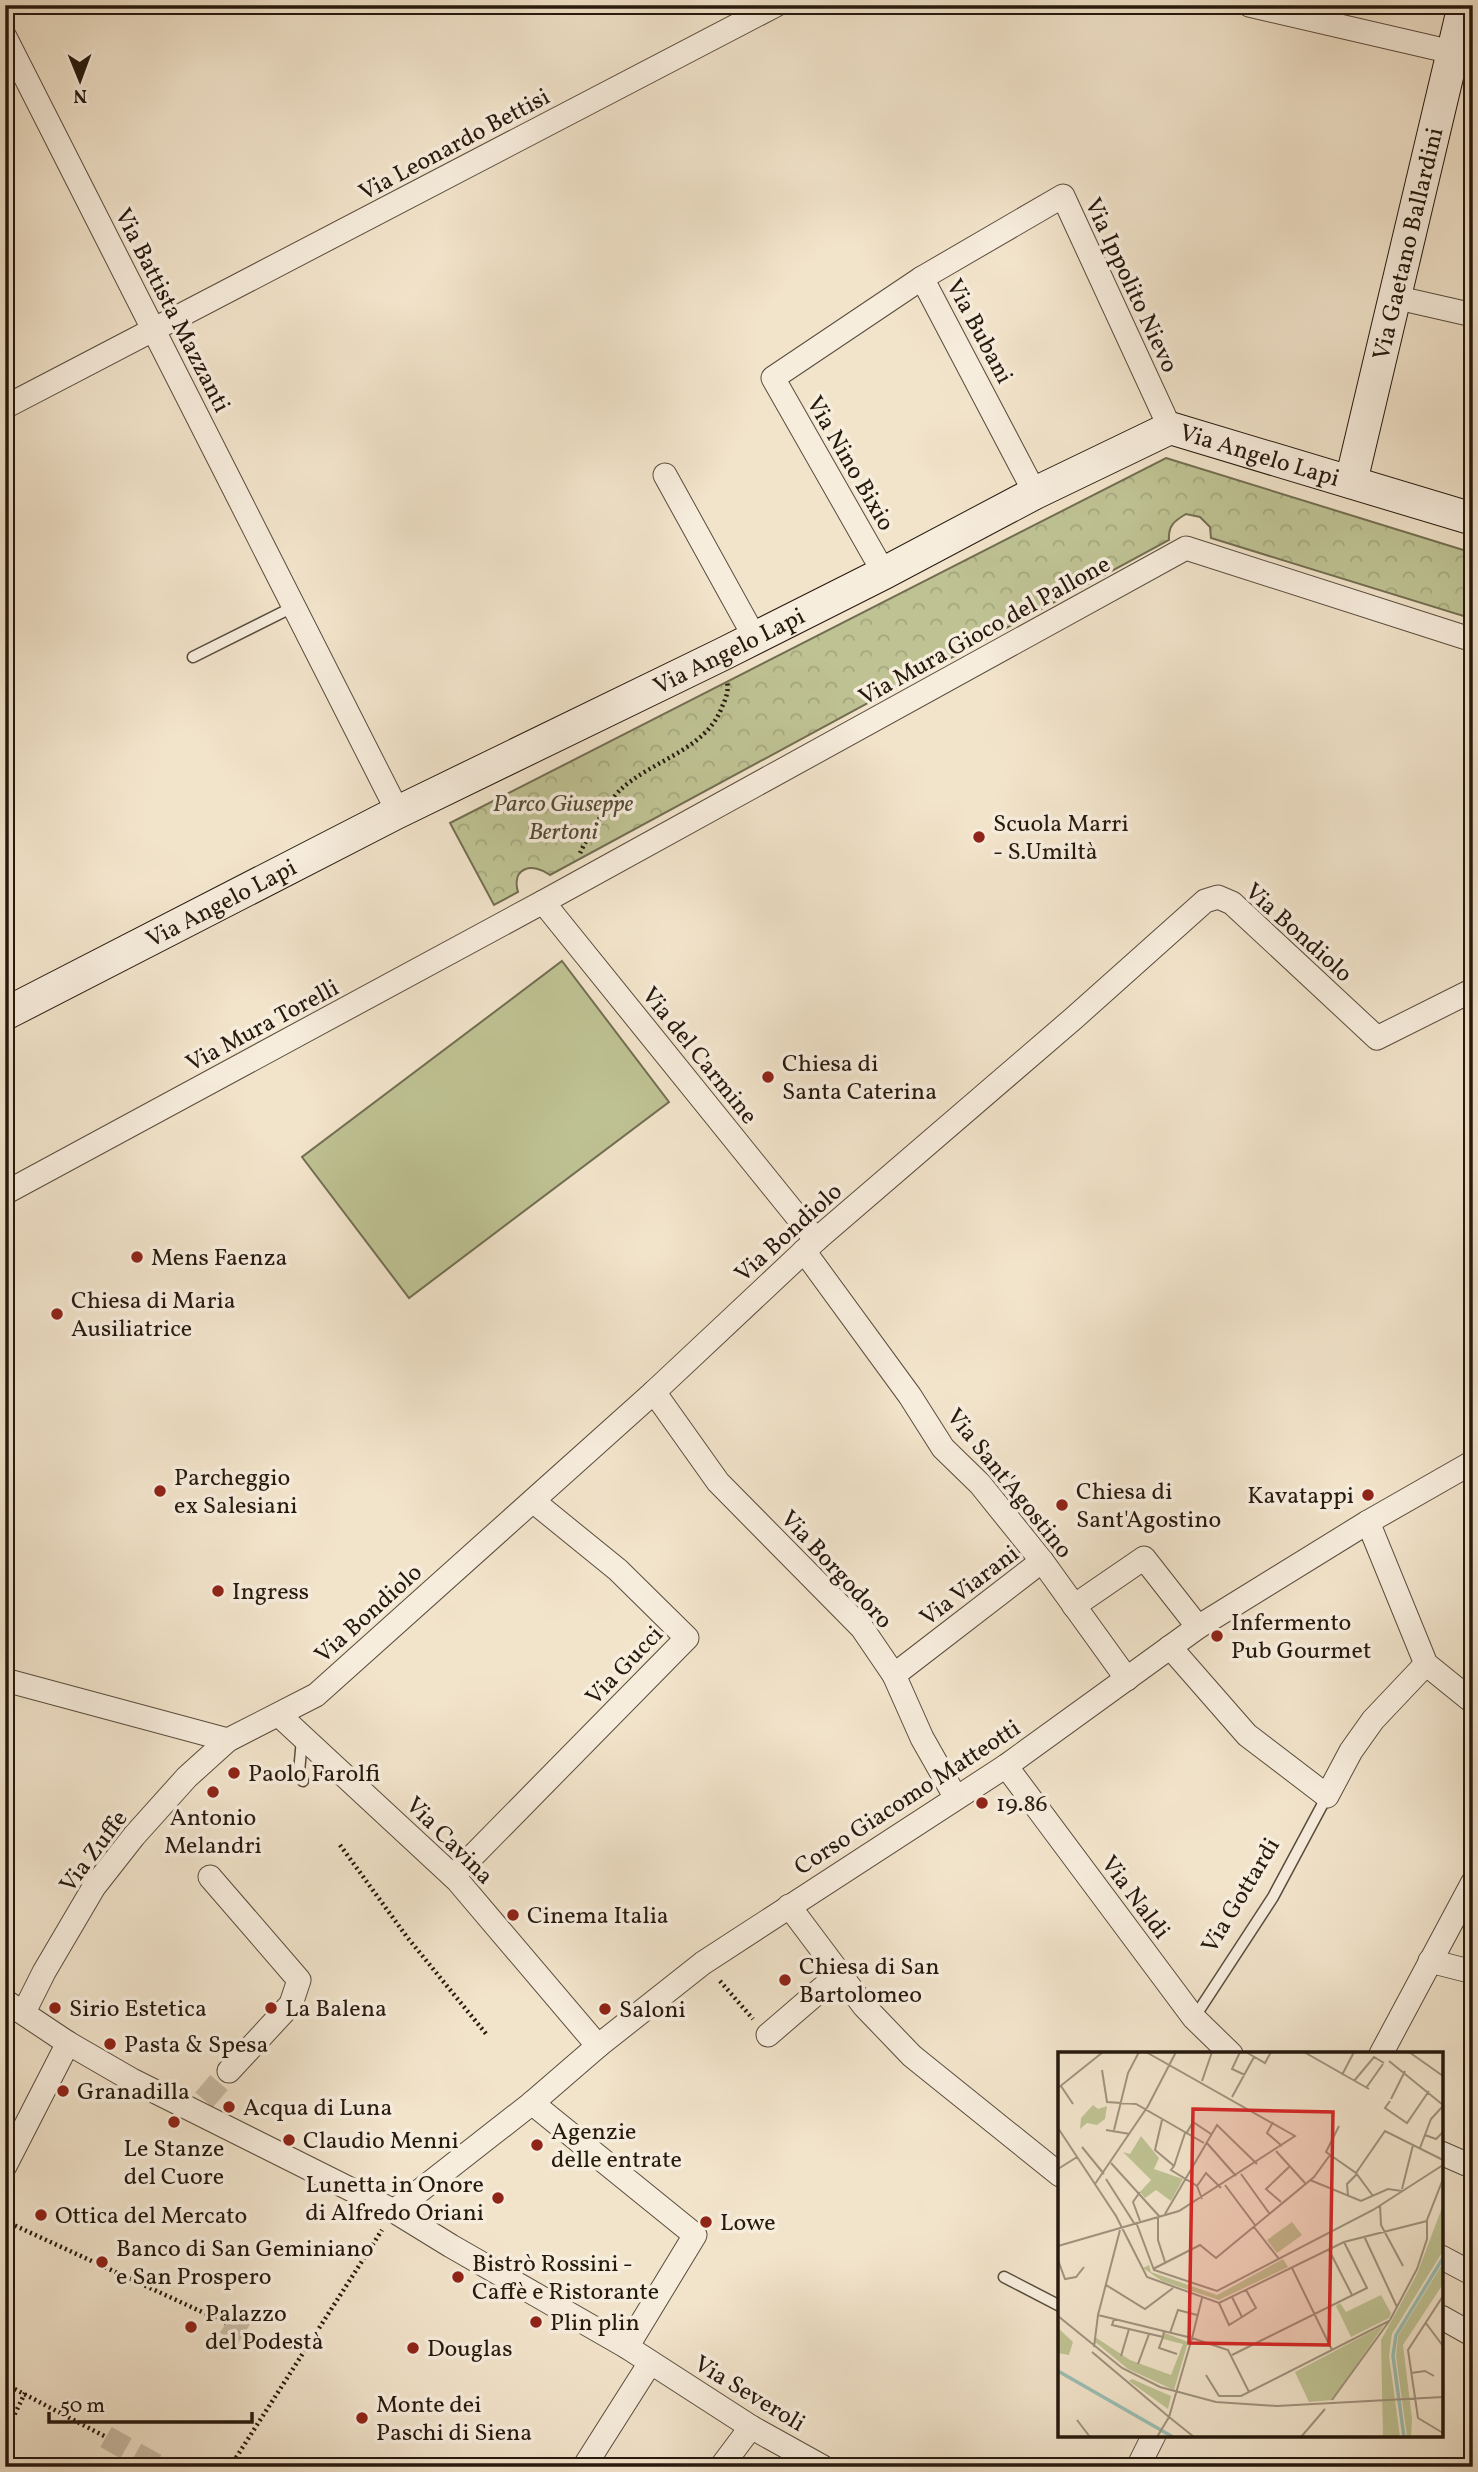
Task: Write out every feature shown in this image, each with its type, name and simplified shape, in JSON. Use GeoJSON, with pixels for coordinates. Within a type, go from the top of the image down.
{"type":"FeatureCollection","features":[{"type":"Feature","properties":{"kind":"street","name":"Via Leonardo Bettisi"},"geometry":{"type":"LineString","coordinates":[[5,407],[776,5]]}},
{"type":"Feature","properties":{"kind":"street"},"geometry":{"type":"LineString","coordinates":[[1248,5],[1463,55]]}},
{"type":"Feature","properties":{"kind":"street","name":"Via Gaetano Ballardini"},"geometry":{"type":"LineString","coordinates":[[1351,482],[1394,297],[1463,55],[1464,5]]}},
{"type":"Feature","properties":{"kind":"street","name":"Via Battista Mazzanti"},"geometry":{"type":"LineString","coordinates":[[5,37],[398,812]]}},
{"type":"Feature","properties":{"kind":"street","name":"Via Ippolito Nievo"},"geometry":{"type":"LineString","coordinates":[[922,278],[1063,196],[1170,428]]}},
{"type":"Feature","properties":{"kind":"street","name":"Via Bubani"},"geometry":{"type":"LineString","coordinates":[[773,379],[922,278],[1035,493]]}},
{"type":"Feature","properties":{"kind":"street"},"geometry":{"type":"LineString","coordinates":[[1394,297],[1473,314]]}},
{"type":"Feature","properties":{"kind":"street","name":"Via Nino Bixio"},"geometry":{"type":"LineString","coordinates":[[773,379],[884,573]]}},
{"type":"Feature","properties":{"kind":"street","name":"Via Angelo Lapi"},"geometry":{"type":"LineString","coordinates":[[7,1009],[398,812],[723,654],[1035,493],[1170,428],[1473,519]]}},
{"type":"Feature","properties":{"kind":"street"},"geometry":{"type":"LineString","coordinates":[[665,475],[755,638]]}},
{"type":"Feature","properties":{"kind":"street","name":"Via Mura Gioco del Pallone"},"geometry":{"type":"LineString","coordinates":[[543,902],[1186,548],[1473,640]]}},
{"type":"Feature","properties":{"kind":"street","name":"Via Bondiolo"},"geometry":{"type":"LineString","coordinates":[[228,1740],[316,1695],[654,1392],[810,1246],[1205,901],[1218,897],[1232,903],[1377,1038],[1473,990]]}},
{"type":"Feature","properties":{"kind":"street","name":"Via Mura Torelli"},"geometry":{"type":"LineString","coordinates":[[5,1193],[543,902]]}},
{"type":"Feature","properties":{"kind":"street","name":"Via del Carmine"},"geometry":{"type":"LineString","coordinates":[[543,902],[810,1246]]}},
{"type":"Feature","properties":{"kind":"street","name":"Via Sant'Agostino"},"geometry":{"type":"LineString","coordinates":[[810,1246],[943,1448],[980,1484],[1042,1561],[1128,1679]]}},
{"type":"Feature","properties":{"kind":"street","name":"Via Borgodoro"},"geometry":{"type":"LineString","coordinates":[[654,1392],[718,1482],[862,1628],[894,1675],[922,1738],[956,1798]]}},
{"type":"Feature","properties":{"kind":"street","name":"Corso Giacomo Matteotti"},"geometry":{"type":"LineString","coordinates":[[394,2211],[532,2103],[598,2046],[703,1963],[1006,1766],[1198,1627],[1368,1522],[1473,1462]]}},
{"type":"Feature","properties":{"kind":"street","name":"Via Gucci"},"geometry":{"type":"LineString","coordinates":[[453,1876],[687,1638],[618,1570],[533,1501]]}},
{"type":"Feature","properties":{"kind":"street"},"geometry":{"type":"LineString","coordinates":[[1368,1522],[1426,1664],[1473,1702]]}},
{"type":"Feature","properties":{"kind":"street"},"geometry":{"type":"LineString","coordinates":[[1074,1606],[1144,1558],[1198,1627]]}},
{"type":"Feature","properties":{"kind":"street","name":"Via Viarani"},"geometry":{"type":"LineString","coordinates":[[894,1675],[1042,1561]]}},
{"type":"Feature","properties":{"kind":"street"},"geometry":{"type":"LineString","coordinates":[[1170,1647],[1247,1735],[1327,1796]]}},
{"type":"Feature","properties":{"kind":"street","name":"Via Gottardi"},"geometry":{"type":"LineString","coordinates":[[1327,1796],[1351,1751],[1373,1720],[1426,1664]]}},
{"type":"Feature","properties":{"kind":"street"},"geometry":{"type":"LineString","coordinates":[[5,1681],[228,1740]]}},
{"type":"Feature","properties":{"kind":"street","name":"Via Cavina"},"geometry":{"type":"LineString","coordinates":[[279,1715],[453,1876],[598,2046]]}},
{"type":"Feature","properties":{"kind":"street","name":"Via Zuffe"},"geometry":{"type":"LineString","coordinates":[[15,2007],[44,1972],[94,1887],[134,1836],[187,1777],[228,1740]]}},
{"type":"Feature","properties":{"kind":"street","name":"Via Naldi"},"geometry":{"type":"LineString","coordinates":[[1006,1766],[1194,2018],[1229,2052]]}},
{"type":"Feature","properties":{"kind":"street"},"geometry":{"type":"LineString","coordinates":[[210,1877],[299,1980],[291,2004],[229,2071]]}},
{"type":"Feature","properties":{"kind":"street"},"geometry":{"type":"LineString","coordinates":[[1382,2052],[1473,1882]]}},
{"type":"Feature","properties":{"kind":"street"},"geometry":{"type":"LineString","coordinates":[[789,1906],[864,2006],[912,2056],[1058,2173]]}},
{"type":"Feature","properties":{"kind":"street"},"geometry":{"type":"LineString","coordinates":[[1430,1961],[1473,1972]]}},
{"type":"Feature","properties":{"kind":"street"},"geometry":{"type":"LineString","coordinates":[[768,2035],[839,1973]]}},
{"type":"Feature","properties":{"kind":"street","name":"Via Severoli"},"geometry":{"type":"LineString","coordinates":[[15,2007],[68,2043],[132,2080],[199,2105],[394,2211],[627,2347],[751,2427],[823,2467]]}},
{"type":"Feature","properties":{"kind":"street"},"geometry":{"type":"LineString","coordinates":[[5,2166],[68,2043]]}},
{"type":"Feature","properties":{"kind":"street"},"geometry":{"type":"LineString","coordinates":[[532,2103],[695,2235],[627,2347]]}},
{"type":"Feature","properties":{"kind":"street"},"geometry":{"type":"LineString","coordinates":[[1443,2153],[1473,2167]]}},
{"type":"Feature","properties":{"kind":"street"},"geometry":{"type":"LineString","coordinates":[[1443,2258],[1473,2274]]}},
{"type":"Feature","properties":{"kind":"street"},"geometry":{"type":"LineString","coordinates":[[1443,2318],[1473,2335]]}},
{"type":"Feature","properties":{"kind":"street"},"geometry":{"type":"LineString","coordinates":[[584,2467],[650,2363]]}},
{"type":"Feature","properties":{"kind":"street"},"geometry":{"type":"LineString","coordinates":[[721,2467],[751,2427]]}},
{"type":"Feature","properties":{"kind":"street"},"geometry":{"type":"LineString","coordinates":[[1138,2467],[1152,2437]]}},
{"type":"Feature","properties":{"kind":"lane"},"geometry":{"type":"LineString","coordinates":[[193,657],[293,607]]}},
{"type":"Feature","properties":{"kind":"lane"},"geometry":{"type":"LineString","coordinates":[[302,1737],[299,1772],[303,1781]]}},
{"type":"Feature","properties":{"kind":"lane","name":"Via Gottardi"},"geometry":{"type":"LineString","coordinates":[[1194,2018],[1273,1897],[1327,1796]]}},
{"type":"Feature","properties":{"kind":"lane"},"geometry":{"type":"LineString","coordinates":[[1004,2277],[1058,2305]]}},
{"type":"Feature","properties":{"kind":"path"},"geometry":{"type":"LineString","coordinates":[[586,878],[576,863],[584,845],[619,791],[660,761],[697,740],[717,721],[729,690],[723,654]]}},
{"type":"Feature","properties":{"kind":"path"},"geometry":{"type":"LineString","coordinates":[[340,1845],[407,1937],[487,2035]]}},
{"type":"Feature","properties":{"kind":"path"},"geometry":{"type":"LineString","coordinates":[[703,1963],[768,2035]]}},
{"type":"Feature","properties":{"kind":"path"},"geometry":{"type":"LineString","coordinates":[[230,2467],[394,2211]]}},
{"type":"Feature","properties":{"kind":"path"},"geometry":{"type":"LineString","coordinates":[[5,2221],[226,2323]]}},
{"type":"Feature","properties":{"kind":"path"},"geometry":{"type":"LineString","coordinates":[[5,2384],[106,2437]]}},
{"type":"Feature","properties":{"kind":"path"},"geometry":{"type":"LineString","coordinates":[[5,2434],[25,2393]]}},
{"type":"Feature","properties":{"kind":"green space","name":"Parco Giuseppe Bertoni"},"geometry":{"type":"Polygon","coordinates":[[[1166,458],[1473,553],[1473,619],[1211,538],[1210,527],[1200,517],[1186,514],[1173,524],[1169,540],[550,875],[537,869],[525,869],[518,877],[518,892],[494,905],[450,823],[1166,458]]]}},
{"type":"Feature","properties":{"kind":"green space"},"geometry":{"type":"Polygon","coordinates":[[[562,961],[669,1102],[409,1298],[302,1157],[562,961]]]}},
{"type":"Feature","properties":{"kind":"tunnel"},"geometry":{"type":"LineString","coordinates":[[204,2100],[229,2071]]}},
{"type":"Feature","properties":{"kind":"tunnel"},"geometry":{"type":"LineString","coordinates":[[226,2323],[244,2334]]}},
{"type":"Feature","properties":{"kind":"tunnel"},"geometry":{"type":"LineString","coordinates":[[106,2437],[159,2467]]}},
{"type":"Feature","properties":{"kind":"place","name":"Scuola Marri - S.Umiltà"},"geometry":{"type":"Point","coordinates":[979,837]}},
{"type":"Feature","properties":{"kind":"place","name":"Chiesa di Santa Caterina"},"geometry":{"type":"Point","coordinates":[768,1077]}},
{"type":"Feature","properties":{"kind":"place","name":"Mens Faenza"},"geometry":{"type":"Point","coordinates":[137,1257]}},
{"type":"Feature","properties":{"kind":"place","name":"Chiesa di Maria Ausiliatrice"},"geometry":{"type":"Point","coordinates":[57,1314]}},
{"type":"Feature","properties":{"kind":"place","name":"Parcheggio ex Salesiani"},"geometry":{"type":"Point","coordinates":[160,1491]}},
{"type":"Feature","properties":{"kind":"place","name":"Kavatappi"},"geometry":{"type":"Point","coordinates":[1368,1495]}},
{"type":"Feature","properties":{"kind":"place","name":"Chiesa di Sant'Agostino"},"geometry":{"type":"Point","coordinates":[1062,1505]}},
{"type":"Feature","properties":{"kind":"place","name":"Ingress"},"geometry":{"type":"Point","coordinates":[218,1591]}},
{"type":"Feature","properties":{"kind":"place","name":"Infermento Pub Gourmet"},"geometry":{"type":"Point","coordinates":[1217,1636]}},
{"type":"Feature","properties":{"kind":"place","name":"Paolo Farolfi"},"geometry":{"type":"Point","coordinates":[234,1773]}},
{"type":"Feature","properties":{"kind":"place","name":"Antonio Melandri"},"geometry":{"type":"Point","coordinates":[213,1792]}},
{"type":"Feature","properties":{"kind":"place","name":"19.86"},"geometry":{"type":"Point","coordinates":[982,1803]}},
{"type":"Feature","properties":{"kind":"place","name":"Cinema Italia"},"geometry":{"type":"Point","coordinates":[513,1915]}},
{"type":"Feature","properties":{"kind":"place","name":"Chiesa di San Bartolomeo"},"geometry":{"type":"Point","coordinates":[785,1980]}},
{"type":"Feature","properties":{"kind":"place","name":"Sirio Estetica"},"geometry":{"type":"Point","coordinates":[55,2008]}},
{"type":"Feature","properties":{"kind":"place","name":"La Balena"},"geometry":{"type":"Point","coordinates":[271,2008]}},
{"type":"Feature","properties":{"kind":"place","name":"Saloni"},"geometry":{"type":"Point","coordinates":[605,2009]}},
{"type":"Feature","properties":{"kind":"place","name":"Pasta & Spesa"},"geometry":{"type":"Point","coordinates":[110,2044]}},
{"type":"Feature","properties":{"kind":"place","name":"Granadilla"},"geometry":{"type":"Point","coordinates":[63,2091]}},
{"type":"Feature","properties":{"kind":"place","name":"Acqua di Luna"},"geometry":{"type":"Point","coordinates":[229,2107]}},
{"type":"Feature","properties":{"kind":"place","name":"Le Stanze del Cuore"},"geometry":{"type":"Point","coordinates":[174,2122]}},
{"type":"Feature","properties":{"kind":"place","name":"Claudio Menni"},"geometry":{"type":"Point","coordinates":[289,2140]}},
{"type":"Feature","properties":{"kind":"place","name":"Agenzie delle entrate"},"geometry":{"type":"Point","coordinates":[537,2145]}},
{"type":"Feature","properties":{"kind":"place","name":"Lunetta in Onore di Alfredo Oriani"},"geometry":{"type":"Point","coordinates":[498,2198]}},
{"type":"Feature","properties":{"kind":"place","name":"Ottica del Mercato"},"geometry":{"type":"Point","coordinates":[41,2215]}},
{"type":"Feature","properties":{"kind":"place","name":"Lowe"},"geometry":{"type":"Point","coordinates":[706,2222]}},
{"type":"Feature","properties":{"kind":"place","name":"Banco di San Geminiano e San Prospero"},"geometry":{"type":"Point","coordinates":[102,2262]}},
{"type":"Feature","properties":{"kind":"place","name":"Bistrò Rossini - Caffè e Ristorante"},"geometry":{"type":"Point","coordinates":[458,2277]}},
{"type":"Feature","properties":{"kind":"place","name":"Plin plin"},"geometry":{"type":"Point","coordinates":[536,2322]}},
{"type":"Feature","properties":{"kind":"place","name":"Palazzo del Podestà"},"geometry":{"type":"Point","coordinates":[191,2327]}},
{"type":"Feature","properties":{"kind":"place","name":"Douglas"},"geometry":{"type":"Point","coordinates":[413,2348]}},
{"type":"Feature","properties":{"kind":"place","name":"Monte dei Paschi di Siena"},"geometry":{"type":"Point","coordinates":[362,2418]}}]}
